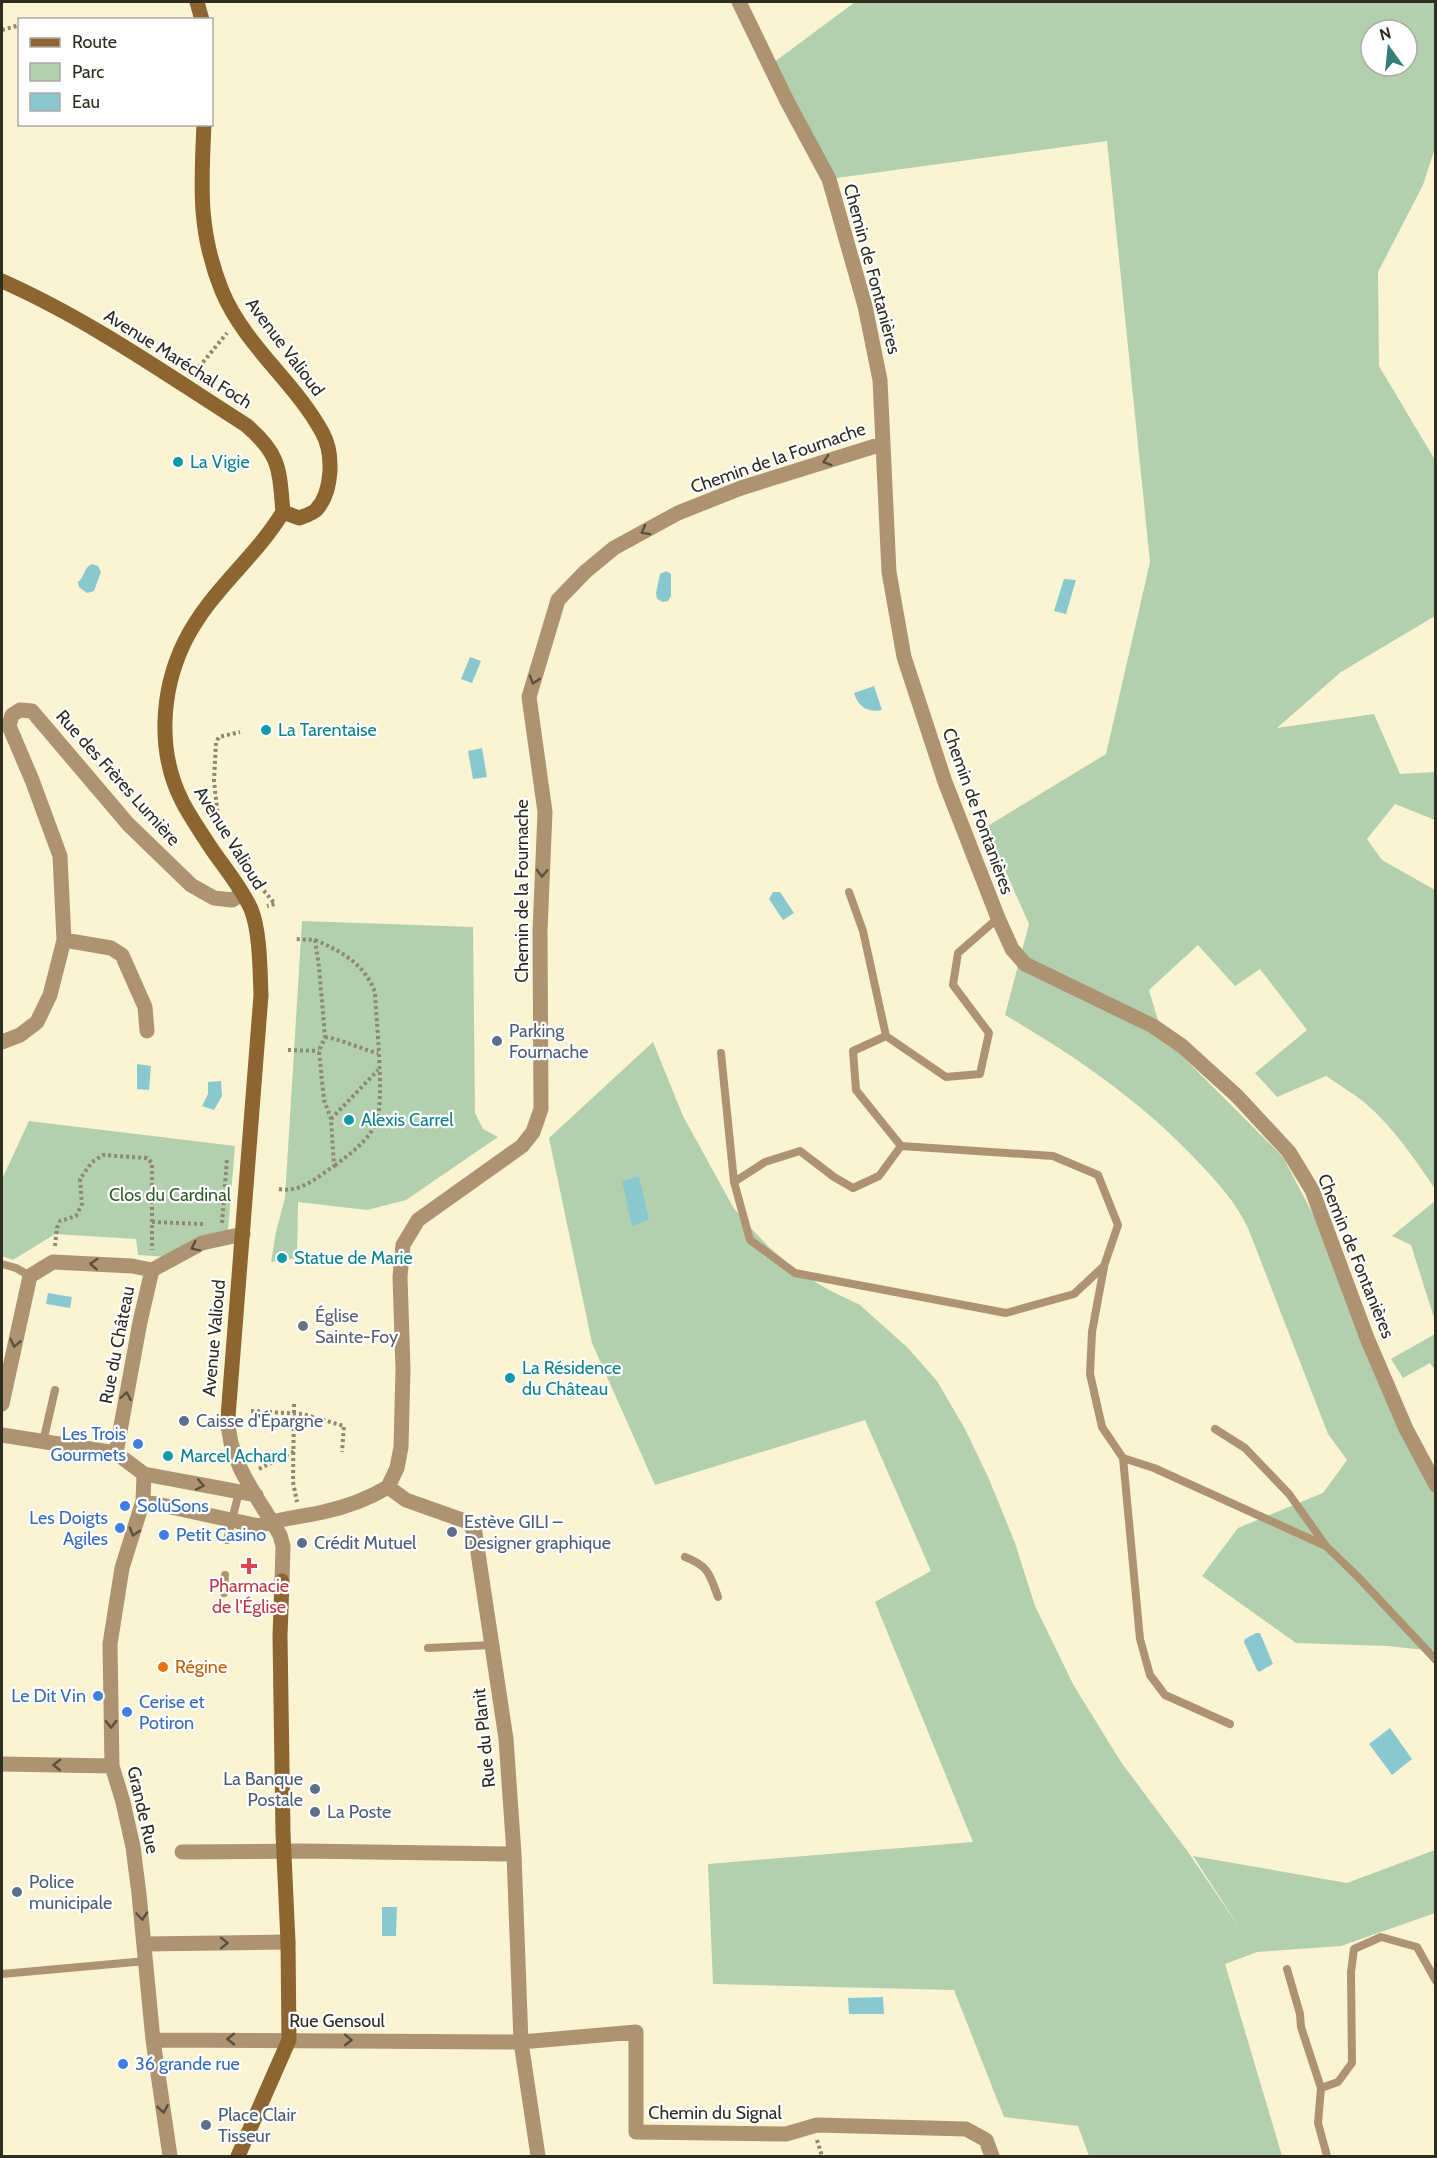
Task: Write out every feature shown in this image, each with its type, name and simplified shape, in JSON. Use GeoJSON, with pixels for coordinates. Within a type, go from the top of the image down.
{"type":"FeatureCollection","features":[{"type":"Feature","properties":{"kind":"main road"},"geometry":{"type":"LineString","coordinates":[[197,2],[201,18]]}},
{"type":"Feature","properties":{"kind":"main road","name":"Avenue Valioud"},"geometry":{"type":"LineString","coordinates":[[204,126],[201,198],[204,229],[222,292],[241,327],[309,412],[323,434],[330,457],[327,489],[315,511],[299,518],[283,513],[269,534],[227,579],[200,614],[184,644],[171,677],[165,705],[166,746],[172,775],[182,800],[252,911],[259,954],[261,995],[228,1417]]}},
{"type":"Feature","properties":{"kind":"main road","name":"Avenue Maréchal Foch"},"geometry":{"type":"LineString","coordinates":[[2,281],[43,299],[108,337],[246,425],[263,440],[272,453],[279,478],[283,513]]}},
{"type":"Feature","properties":{"kind":"main road"},"geometry":{"type":"LineString","coordinates":[[238,2157],[289,2040],[288,1942],[283,1851],[280,1648],[282,1581]]}},
{"type":"Feature","properties":{"kind":"street","name":"Chemin de Fontanières"},"geometry":{"type":"LineString","coordinates":[[740,2],[787,101],[828,179],[865,306],[880,380],[889,572],[904,657],[945,782],[1012,949],[1025,964],[1154,1026],[1182,1046],[1237,1096],[1288,1152],[1312,1190],[1367,1338],[1406,1429],[1436,1485]]}},
{"type":"Feature","properties":{"kind":"street","name":"Chemin de la Fournache"},"geometry":{"type":"LineString","coordinates":[[388,1487],[397,1468],[401,1447],[403,1368],[400,1277],[403,1245],[418,1220],[522,1146],[538,1122],[542,1103],[540,930],[545,812],[529,697],[558,600],[585,572],[614,548],[678,513],[741,488],[882,444]]}},
{"type":"Feature","properties":{"kind":"street","name":"Rue des Frères Lumière"},"geometry":{"type":"LineString","coordinates":[[2,1042],[21,1035],[37,1022],[50,995],[64,940],[60,856],[9,726],[12,715],[20,710],[32,711],[128,824],[191,885],[214,898],[232,900],[242,894]]}},
{"type":"Feature","properties":{"kind":"street"},"geometry":{"type":"LineString","coordinates":[[64,940],[111,948],[122,955],[145,1007],[147,1031]]}},
{"type":"Feature","properties":{"kind":"street","name":"Rue du Château"},"geometry":{"type":"LineString","coordinates":[[118,1455],[140,1322],[152,1270],[201,1243],[243,1234]]}},
{"type":"Feature","properties":{"kind":"street"},"geometry":{"type":"LineString","coordinates":[[2,1404],[30,1276],[53,1262],[132,1266],[152,1270]]}},
{"type":"Feature","properties":{"kind":"street","name":"Avenue Valioud"},"geometry":{"type":"LineString","coordinates":[[228,1417],[228,1432],[234,1457],[280,1535],[283,1546],[282,1581]]}},
{"type":"Feature","properties":{"kind":"street"},"geometry":{"type":"LineString","coordinates":[[2,1436],[118,1455],[144,1474],[256,1495]]}},
{"type":"Feature","properties":{"kind":"street","name":"Grande Rue"},"geometry":{"type":"LineString","coordinates":[[144,1474],[143,1501],[122,1569],[110,1644],[112,1766],[133,1847],[153,2040],[170,2157]]}},
{"type":"Feature","properties":{"kind":"street"},"geometry":{"type":"LineString","coordinates":[[143,1501],[259,1526],[272,1521],[325,1512],[371,1498],[388,1487]]}},
{"type":"Feature","properties":{"kind":"street","name":"Rue du Planit"},"geometry":{"type":"LineString","coordinates":[[388,1487],[406,1500],[468,1522],[475,1533],[506,1740],[514,1854],[521,2042],[537,2157]]}},
{"type":"Feature","properties":{"kind":"street"},"geometry":{"type":"LineString","coordinates":[[2,1764],[112,1766]]}},
{"type":"Feature","properties":{"kind":"street"},"geometry":{"type":"LineString","coordinates":[[182,1852],[514,1854]]}},
{"type":"Feature","properties":{"kind":"street"},"geometry":{"type":"LineString","coordinates":[[144,1944],[288,1942]]}},
{"type":"Feature","properties":{"kind":"street","name":"Chemin du Signal"},"geometry":{"type":"LineString","coordinates":[[521,2042],[636,2032],[636,2132],[786,2134],[817,2125],[966,2129],[986,2140],[992,2157]]}},
{"type":"Feature","properties":{"kind":"street","name":"Rue Gensoul"},"geometry":{"type":"LineString","coordinates":[[153,2040],[521,2042]]}},
{"type":"Feature","properties":{"kind":"lane"},"geometry":{"type":"LineString","coordinates":[[849,892],[863,931],[886,1036],[946,1077],[980,1074],[989,1032],[953,984],[958,953],[998,918]]}},
{"type":"Feature","properties":{"kind":"lane"},"geometry":{"type":"LineString","coordinates":[[886,1036],[853,1051],[856,1090],[901,1146],[1053,1156],[1098,1175],[1118,1225],[1104,1266],[1092,1332],[1090,1374],[1102,1427],[1123,1458],[1140,1639],[1150,1675],[1166,1695],[1230,1724]]}},
{"type":"Feature","properties":{"kind":"lane"},"geometry":{"type":"LineString","coordinates":[[721,1053],[735,1182],[750,1240],[795,1273],[1006,1313],[1074,1294],[1104,1266]]}},
{"type":"Feature","properties":{"kind":"lane"},"geometry":{"type":"LineString","coordinates":[[735,1182],[765,1162],[800,1151],[834,1177],[853,1188],[879,1176],[901,1146]]}},
{"type":"Feature","properties":{"kind":"lane"},"geometry":{"type":"LineString","coordinates":[[2,1264],[16,1268],[30,1276]]}},
{"type":"Feature","properties":{"kind":"lane"},"geometry":{"type":"LineString","coordinates":[[43,1442],[55,1390]]}},
{"type":"Feature","properties":{"kind":"lane"},"geometry":{"type":"LineString","coordinates":[[1215,1429],[1245,1448],[1290,1494],[1326,1546],[1436,1660]]}},
{"type":"Feature","properties":{"kind":"lane"},"geometry":{"type":"LineString","coordinates":[[1123,1458],[1154,1468],[1326,1546]]}},
{"type":"Feature","properties":{"kind":"lane"},"geometry":{"type":"LineString","coordinates":[[227,1540],[240,1492]]}},
{"type":"Feature","properties":{"kind":"lane"},"geometry":{"type":"LineString","coordinates":[[685,1557],[700,1562],[708,1572],[718,1597]]}},
{"type":"Feature","properties":{"kind":"lane"},"geometry":{"type":"LineString","coordinates":[[224,1593],[225,1575]]}},
{"type":"Feature","properties":{"kind":"lane"},"geometry":{"type":"LineString","coordinates":[[428,1648],[492,1645]]}},
{"type":"Feature","properties":{"kind":"lane"},"geometry":{"type":"LineString","coordinates":[[1320,2088],[1338,2082],[1352,2063],[1351,1972],[1354,1949],[1381,1937],[1417,1947],[1436,1981]]}},
{"type":"Feature","properties":{"kind":"lane"},"geometry":{"type":"LineString","coordinates":[[2,1974],[146,1961]]}},
{"type":"Feature","properties":{"kind":"lane"},"geometry":{"type":"LineString","coordinates":[[1287,1969],[1320,2088],[1318,2123],[1327,2157]]}},
{"type":"Feature","properties":{"kind":"path"},"geometry":{"type":"LineString","coordinates":[[2,30],[18,26]]}},
{"type":"Feature","properties":{"kind":"path"},"geometry":{"type":"LineString","coordinates":[[199,367],[225,336]]}},
{"type":"Feature","properties":{"kind":"path"},"geometry":{"type":"LineString","coordinates":[[215,819],[218,818],[214,781],[216,742],[219,737],[240,732]]}},
{"type":"Feature","properties":{"kind":"path"},"geometry":{"type":"LineString","coordinates":[[279,1189],[286,1191],[300,1188],[334,1166],[364,1142],[376,1122],[380,1095],[375,992],[369,976],[351,959],[315,940],[295,939]]}},
{"type":"Feature","properties":{"kind":"path"},"geometry":{"type":"LineString","coordinates":[[315,940],[325,1037],[319,1050],[324,1100],[331,1119],[334,1166]]}},
{"type":"Feature","properties":{"kind":"path"},"geometry":{"type":"LineString","coordinates":[[325,1037],[342,1040],[378,1053]]}},
{"type":"Feature","properties":{"kind":"path"},"geometry":{"type":"LineString","coordinates":[[288,1050],[319,1050]]}},
{"type":"Feature","properties":{"kind":"path"},"geometry":{"type":"LineString","coordinates":[[331,1119],[379,1070]]}},
{"type":"Feature","properties":{"kind":"path"},"geometry":{"type":"LineString","coordinates":[[53,1262],[60,1221],[76,1216],[82,1204],[80,1179],[92,1162],[103,1155],[147,1158],[152,1163],[152,1224],[210,1224]]}},
{"type":"Feature","properties":{"kind":"path"},"geometry":{"type":"LineString","coordinates":[[222,1224],[227,1159]]}},
{"type":"Feature","properties":{"kind":"path"},"geometry":{"type":"LineString","coordinates":[[294,1404],[293,1482],[297,1505]]}},
{"type":"Feature","properties":{"kind":"path"},"geometry":{"type":"LineString","coordinates":[[251,1411],[303,1414],[344,1426],[342,1452]]}},
{"type":"Feature","properties":{"kind":"path"},"geometry":{"type":"LineString","coordinates":[[255,1471],[295,1451]]}},
{"type":"Feature","properties":{"kind":"green space"},"geometry":{"type":"Polygon","coordinates":[[[855,2],[1435,2],[1435,148],[1423,185],[1378,272],[1379,366],[1435,460],[1435,616],[1341,672],[1277,728],[1374,714],[1400,774],[1435,772],[1435,820],[1395,804],[1367,839],[1382,860],[1435,890],[1435,1189],[1385,1122],[1360,1099],[1326,1076],[1277,1097],[1255,1073],[1307,1030],[1260,969],[1235,986],[1198,945],[1149,990],[1163,1037],[1283,1157],[1314,1216],[1376,1376],[1435,1495],[1435,1651],[1387,1646],[1296,1643],[1202,1576],[1238,1528],[1323,1493],[1347,1460],[1328,1434],[1248,1228],[1227,1195],[1179,1143],[1133,1102],[1084,1065],[1005,1015],[1029,924],[986,827],[1106,754],[1150,562],[1107,141],[829,179],[769,66],[855,2]]]}},
{"type":"Feature","properties":{"kind":"green space"},"geometry":{"type":"Polygon","coordinates":[[[302,921],[473,927],[475,1113],[483,1129],[498,1137],[406,1200],[367,1210],[298,1202],[297,1258],[271,1262],[285,1198],[302,921]]]}},
{"type":"Feature","properties":{"kind":"green space"},"geometry":{"type":"Polygon","coordinates":[[[653,1042],[683,1116],[733,1207],[744,1221],[796,1270],[860,1305],[907,1347],[937,1381],[965,1429],[989,1479],[1015,1543],[1035,1606],[1074,1686],[1121,1762],[1188,1852],[1241,1930],[1193,1856],[1347,1883],[1435,1850],[1435,1913],[1341,1946],[1257,1952],[1225,1964],[1282,2156],[1089,2156],[1078,2126],[1004,2117],[954,1990],[713,1984],[708,1864],[973,1842],[875,1602],[931,1571],[865,1420],[655,1485],[592,1343],[549,1138],[653,1042]]]}},
{"type":"Feature","properties":{"kind":"green space","name":"Clos du Cardinal"},"geometry":{"type":"Polygon","coordinates":[[[29,1121],[235,1146],[228,1231],[167,1257],[138,1255],[136,1239],[55,1234],[13,1260],[2,1256],[2,1179],[29,1121]]]}},
{"type":"Feature","properties":{"kind":"green space"},"geometry":{"type":"Polygon","coordinates":[[[1435,1201],[1435,1321],[1411,1245],[1392,1236],[1435,1201]]]}},
{"type":"Feature","properties":{"kind":"green space"},"geometry":{"type":"Polygon","coordinates":[[[1435,1334],[1435,1370],[1430,1363],[1403,1378],[1391,1359],[1435,1334]]]}},
{"type":"Feature","properties":{"kind":"water"},"geometry":{"type":"Polygon","coordinates":[[[92,564],[98,566],[101,572],[94,591],[87,593],[79,587],[78,582],[92,564]]]}},
{"type":"Feature","properties":{"kind":"water"},"geometry":{"type":"Polygon","coordinates":[[[666,571],[671,574],[671,596],[668,601],[663,602],[657,599],[656,593],[660,574],[666,571]]]}},
{"type":"Feature","properties":{"kind":"water"},"geometry":{"type":"Polygon","coordinates":[[[1064,579],[1076,580],[1066,614],[1054,611],[1064,579]]]}},
{"type":"Feature","properties":{"kind":"water"},"geometry":{"type":"Polygon","coordinates":[[[470,657],[481,661],[472,683],[461,679],[470,657]]]}},
{"type":"Feature","properties":{"kind":"water"},"geometry":{"type":"Polygon","coordinates":[[[874,686],[882,710],[872,711],[864,708],[854,693],[874,686]]]}},
{"type":"Feature","properties":{"kind":"water"},"geometry":{"type":"Polygon","coordinates":[[[482,748],[487,777],[473,779],[468,751],[482,748]]]}},
{"type":"Feature","properties":{"kind":"water"},"geometry":{"type":"Polygon","coordinates":[[[773,892],[780,892],[794,913],[783,920],[769,899],[773,892]]]}},
{"type":"Feature","properties":{"kind":"water"},"geometry":{"type":"Polygon","coordinates":[[[137,1064],[151,1066],[149,1090],[137,1089],[137,1064]]]}},
{"type":"Feature","properties":{"kind":"water"},"geometry":{"type":"Polygon","coordinates":[[[221,1081],[222,1096],[214,1110],[202,1106],[208,1094],[208,1082],[221,1081]]]}},
{"type":"Feature","properties":{"kind":"water"},"geometry":{"type":"Polygon","coordinates":[[[639,1176],[649,1220],[632,1226],[622,1181],[639,1176]]]}},
{"type":"Feature","properties":{"kind":"water"},"geometry":{"type":"Polygon","coordinates":[[[48,1293],[72,1297],[70,1308],[46,1304],[48,1293]]]}},
{"type":"Feature","properties":{"kind":"water"},"geometry":{"type":"Polygon","coordinates":[[[1256,1633],[1260,1633],[1273,1664],[1259,1672],[1244,1642],[1256,1633]]]}},
{"type":"Feature","properties":{"kind":"water"},"geometry":{"type":"Polygon","coordinates":[[[1390,1728],[1412,1759],[1392,1775],[1369,1744],[1390,1728]]]}},
{"type":"Feature","properties":{"kind":"water"},"geometry":{"type":"Polygon","coordinates":[[[382,1907],[397,1907],[396,1936],[382,1936],[382,1907]]]}},
{"type":"Feature","properties":{"kind":"water"},"geometry":{"type":"Polygon","coordinates":[[[883,1997],[884,2014],[849,2014],[848,1998],[883,1997]]]}},
{"type":"Feature","properties":{"kind":"place","name":"La Vigie"},"geometry":{"type":"Point","coordinates":[178,462]}},
{"type":"Feature","properties":{"kind":"place","name":"La Tarentaise"},"geometry":{"type":"Point","coordinates":[266,730]}},
{"type":"Feature","properties":{"kind":"place","name":"Parking Fournache"},"geometry":{"type":"Point","coordinates":[497,1041]}},
{"type":"Feature","properties":{"kind":"place","name":"Alexis Carrel"},"geometry":{"type":"Point","coordinates":[349,1120]}},
{"type":"Feature","properties":{"kind":"place","name":"Statue de Marie"},"geometry":{"type":"Point","coordinates":[282,1258]}},
{"type":"Feature","properties":{"kind":"place","name":"Église Sainte-Foy"},"geometry":{"type":"Point","coordinates":[303,1326]}},
{"type":"Feature","properties":{"kind":"place","name":"La Résidence du Château"},"geometry":{"type":"Point","coordinates":[510,1378]}},
{"type":"Feature","properties":{"kind":"place","name":"Caisse d'Épargne"},"geometry":{"type":"Point","coordinates":[184,1421]}},
{"type":"Feature","properties":{"kind":"place","name":"Les Trois Gourmets"},"geometry":{"type":"Point","coordinates":[138,1444]}},
{"type":"Feature","properties":{"kind":"place","name":"Marcel Achard"},"geometry":{"type":"Point","coordinates":[168,1456]}},
{"type":"Feature","properties":{"kind":"place","name":"SoluSons"},"geometry":{"type":"Point","coordinates":[125,1506]}},
{"type":"Feature","properties":{"kind":"place","name":"Les Doigts Agiles"},"geometry":{"type":"Point","coordinates":[120,1528]}},
{"type":"Feature","properties":{"kind":"place","name":"Estève GILI – Designer graphique"},"geometry":{"type":"Point","coordinates":[452,1532]}},
{"type":"Feature","properties":{"kind":"place","name":"Petit Casino"},"geometry":{"type":"Point","coordinates":[164,1535]}},
{"type":"Feature","properties":{"kind":"place","name":"Crédit Mutuel"},"geometry":{"type":"Point","coordinates":[302,1543]}},
{"type":"Feature","properties":{"kind":"place","name":"Pharmacie de l'Église"},"geometry":{"type":"Point","coordinates":[249,1566]}},
{"type":"Feature","properties":{"kind":"place","name":"Régine"},"geometry":{"type":"Point","coordinates":[163,1667]}},
{"type":"Feature","properties":{"kind":"place","name":"Le Dit Vin"},"geometry":{"type":"Point","coordinates":[98,1696]}},
{"type":"Feature","properties":{"kind":"place","name":"Cerise et Potiron"},"geometry":{"type":"Point","coordinates":[127,1712]}},
{"type":"Feature","properties":{"kind":"place","name":"La Banque Postale"},"geometry":{"type":"Point","coordinates":[315,1789]}},
{"type":"Feature","properties":{"kind":"place","name":"La Poste"},"geometry":{"type":"Point","coordinates":[315,1812]}},
{"type":"Feature","properties":{"kind":"place","name":"Police municipale"},"geometry":{"type":"Point","coordinates":[17,1892]}},
{"type":"Feature","properties":{"kind":"place","name":"36 grande rue"},"geometry":{"type":"Point","coordinates":[123,2064]}},
{"type":"Feature","properties":{"kind":"place","name":"Place Clair Tisseur"},"geometry":{"type":"Point","coordinates":[206,2125]}}]}
